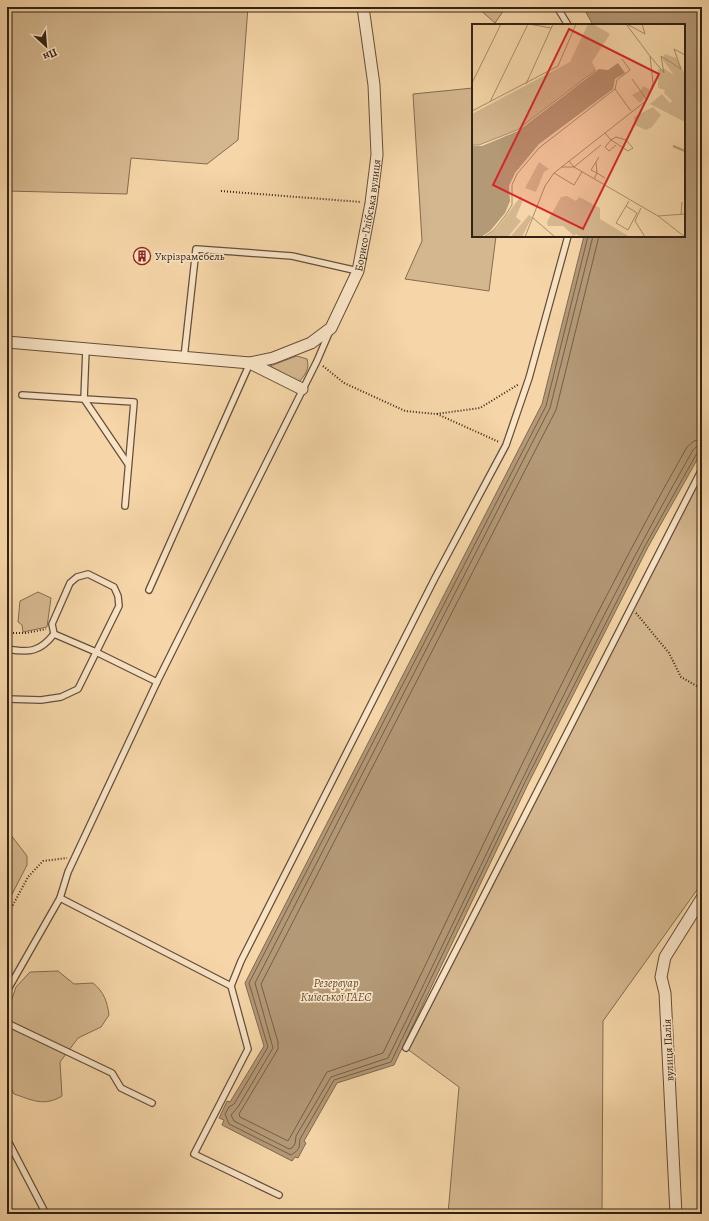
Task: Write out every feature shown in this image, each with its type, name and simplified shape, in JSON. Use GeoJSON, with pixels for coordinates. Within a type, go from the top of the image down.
{"type":"FeatureCollection","features":[{"type":"Feature","properties":{"kind":"street","name":"Борисо-Глібська вулиця"},"geometry":{"type":"LineString","coordinates":[[7,342],[250,363],[273,358],[311,343],[331,328],[358,271],[371,203],[377,155],[374,93],[363,7]]}},
{"type":"Feature","properties":{"kind":"street","name":"Борисо-Глібська вулиця"},"geometry":{"type":"LineString","coordinates":[[250,363],[302,389]]}},
{"type":"Feature","properties":{"kind":"street","name":"вулиця Палія"},"geometry":{"type":"LineString","coordinates":[[676,1214],[665,994],[661,977],[665,957],[702,898]]}},
{"type":"Feature","properties":{"kind":"lane"},"geometry":{"type":"LineString","coordinates":[[557,7],[567,24]]}},
{"type":"Feature","properties":{"kind":"lane"},"geometry":{"type":"LineString","coordinates":[[280,1195],[194,1154],[248,1049],[231,986],[241,961],[432,585],[506,445],[529,378],[568,237]]}},
{"type":"Feature","properties":{"kind":"lane"},"geometry":{"type":"LineString","coordinates":[[184,358],[196,249],[292,256],[358,271]]}},
{"type":"Feature","properties":{"kind":"lane"},"geometry":{"type":"LineString","coordinates":[[7,991],[60,898],[74,857],[157,682],[302,389],[318,361],[331,328]]}},
{"type":"Feature","properties":{"kind":"lane"},"geometry":{"type":"LineString","coordinates":[[86,349],[84,399],[128,464]]}},
{"type":"Feature","properties":{"kind":"lane"},"geometry":{"type":"LineString","coordinates":[[149,590],[250,363]]}},
{"type":"Feature","properties":{"kind":"lane"},"geometry":{"type":"LineString","coordinates":[[22,395],[134,402],[125,506]]}},
{"type":"Feature","properties":{"kind":"lane"},"geometry":{"type":"LineString","coordinates":[[406,1048],[702,469]]}},
{"type":"Feature","properties":{"kind":"lane"},"geometry":{"type":"LineString","coordinates":[[7,649],[29,651],[46,645],[54,634],[53,626],[70,583],[77,577],[88,574],[114,587],[120,606],[78,688],[61,697],[41,700],[7,699]]}},
{"type":"Feature","properties":{"kind":"lane"},"geometry":{"type":"LineString","coordinates":[[54,634],[96,652],[157,682]]}},
{"type":"Feature","properties":{"kind":"lane"},"geometry":{"type":"LineString","coordinates":[[60,898],[231,986]]}},
{"type":"Feature","properties":{"kind":"lane"},"geometry":{"type":"LineString","coordinates":[[7,1023],[112,1073],[121,1088],[152,1103]]}},
{"type":"Feature","properties":{"kind":"lane"},"geometry":{"type":"LineString","coordinates":[[7,1139],[46,1214]]}},
{"type":"Feature","properties":{"kind":"path"},"geometry":{"type":"LineString","coordinates":[[221,191],[371,203]]}},
{"type":"Feature","properties":{"kind":"path"},"geometry":{"type":"LineString","coordinates":[[318,361],[344,384],[405,411],[436,414],[480,408],[529,378]]}},
{"type":"Feature","properties":{"kind":"path"},"geometry":{"type":"LineString","coordinates":[[436,414],[506,445]]}},
{"type":"Feature","properties":{"kind":"path"},"geometry":{"type":"LineString","coordinates":[[631,607],[669,653],[681,677],[702,690]]}},
{"type":"Feature","properties":{"kind":"path"},"geometry":{"type":"LineString","coordinates":[[7,633],[41,631],[53,626]]}},
{"type":"Feature","properties":{"kind":"path"},"geometry":{"type":"LineString","coordinates":[[7,916],[28,877],[43,861],[74,857]]}},
{"type":"Feature","properties":{"kind":"shaded area"},"geometry":{"type":"Polygon","coordinates":[[[7,7],[248,7],[238,140],[207,164],[131,158],[127,194],[7,191],[7,7]]]}},
{"type":"Feature","properties":{"kind":"shaded area"},"geometry":{"type":"Polygon","coordinates":[[[477,7],[506,7],[495,23],[477,7]]]}},
{"type":"Feature","properties":{"kind":"shaded area"},"geometry":{"type":"Polygon","coordinates":[[[472,88],[472,237],[496,237],[489,291],[405,279],[422,241],[413,94],[472,88]]]}},
{"type":"Feature","properties":{"kind":"shaded area"},"geometry":{"type":"Polygon","coordinates":[[[297,356],[307,359],[308,363],[306,372],[299,382],[270,366],[297,356]]]}},
{"type":"Feature","properties":{"kind":"shaded area"},"geometry":{"type":"Polygon","coordinates":[[[702,469],[702,883],[603,1021],[602,1214],[448,1214],[459,1087],[406,1048],[702,469]]]}},
{"type":"Feature","properties":{"kind":"shaded area"},"geometry":{"type":"Polygon","coordinates":[[[38,592],[51,598],[47,627],[23,632],[22,625],[18,622],[20,601],[38,592]]]}},
{"type":"Feature","properties":{"kind":"shaded area"},"geometry":{"type":"Polygon","coordinates":[[[7,830],[27,856],[27,865],[7,904],[7,830]]]}},
{"type":"Feature","properties":{"kind":"shaded area"},"geometry":{"type":"Polygon","coordinates":[[[58,971],[74,984],[93,983],[104,997],[109,1015],[101,1027],[78,1038],[60,1062],[62,1096],[44,1102],[14,1094],[7,1080],[7,1013],[16,987],[30,972],[58,971]]]}},
{"type":"Feature","properties":{"kind":"water","name":"Резервуар Київської ГАЕС"},"geometry":{"type":"Polygon","coordinates":[[[583,7],[702,7],[702,451],[648,547],[529,782],[394,1065],[337,1083],[304,1141],[306,1143],[298,1158],[295,1157],[292,1161],[222,1125],[224,1120],[219,1118],[227,1101],[230,1102],[264,1046],[245,983],[542,404],[584,237],[685,237],[685,24],[592,24],[583,7]]]}},
{"type":"Feature","properties":{"kind":"place","name":"Укрізрамебель"},"geometry":{"type":"Point","coordinates":[142,256]}}]}
